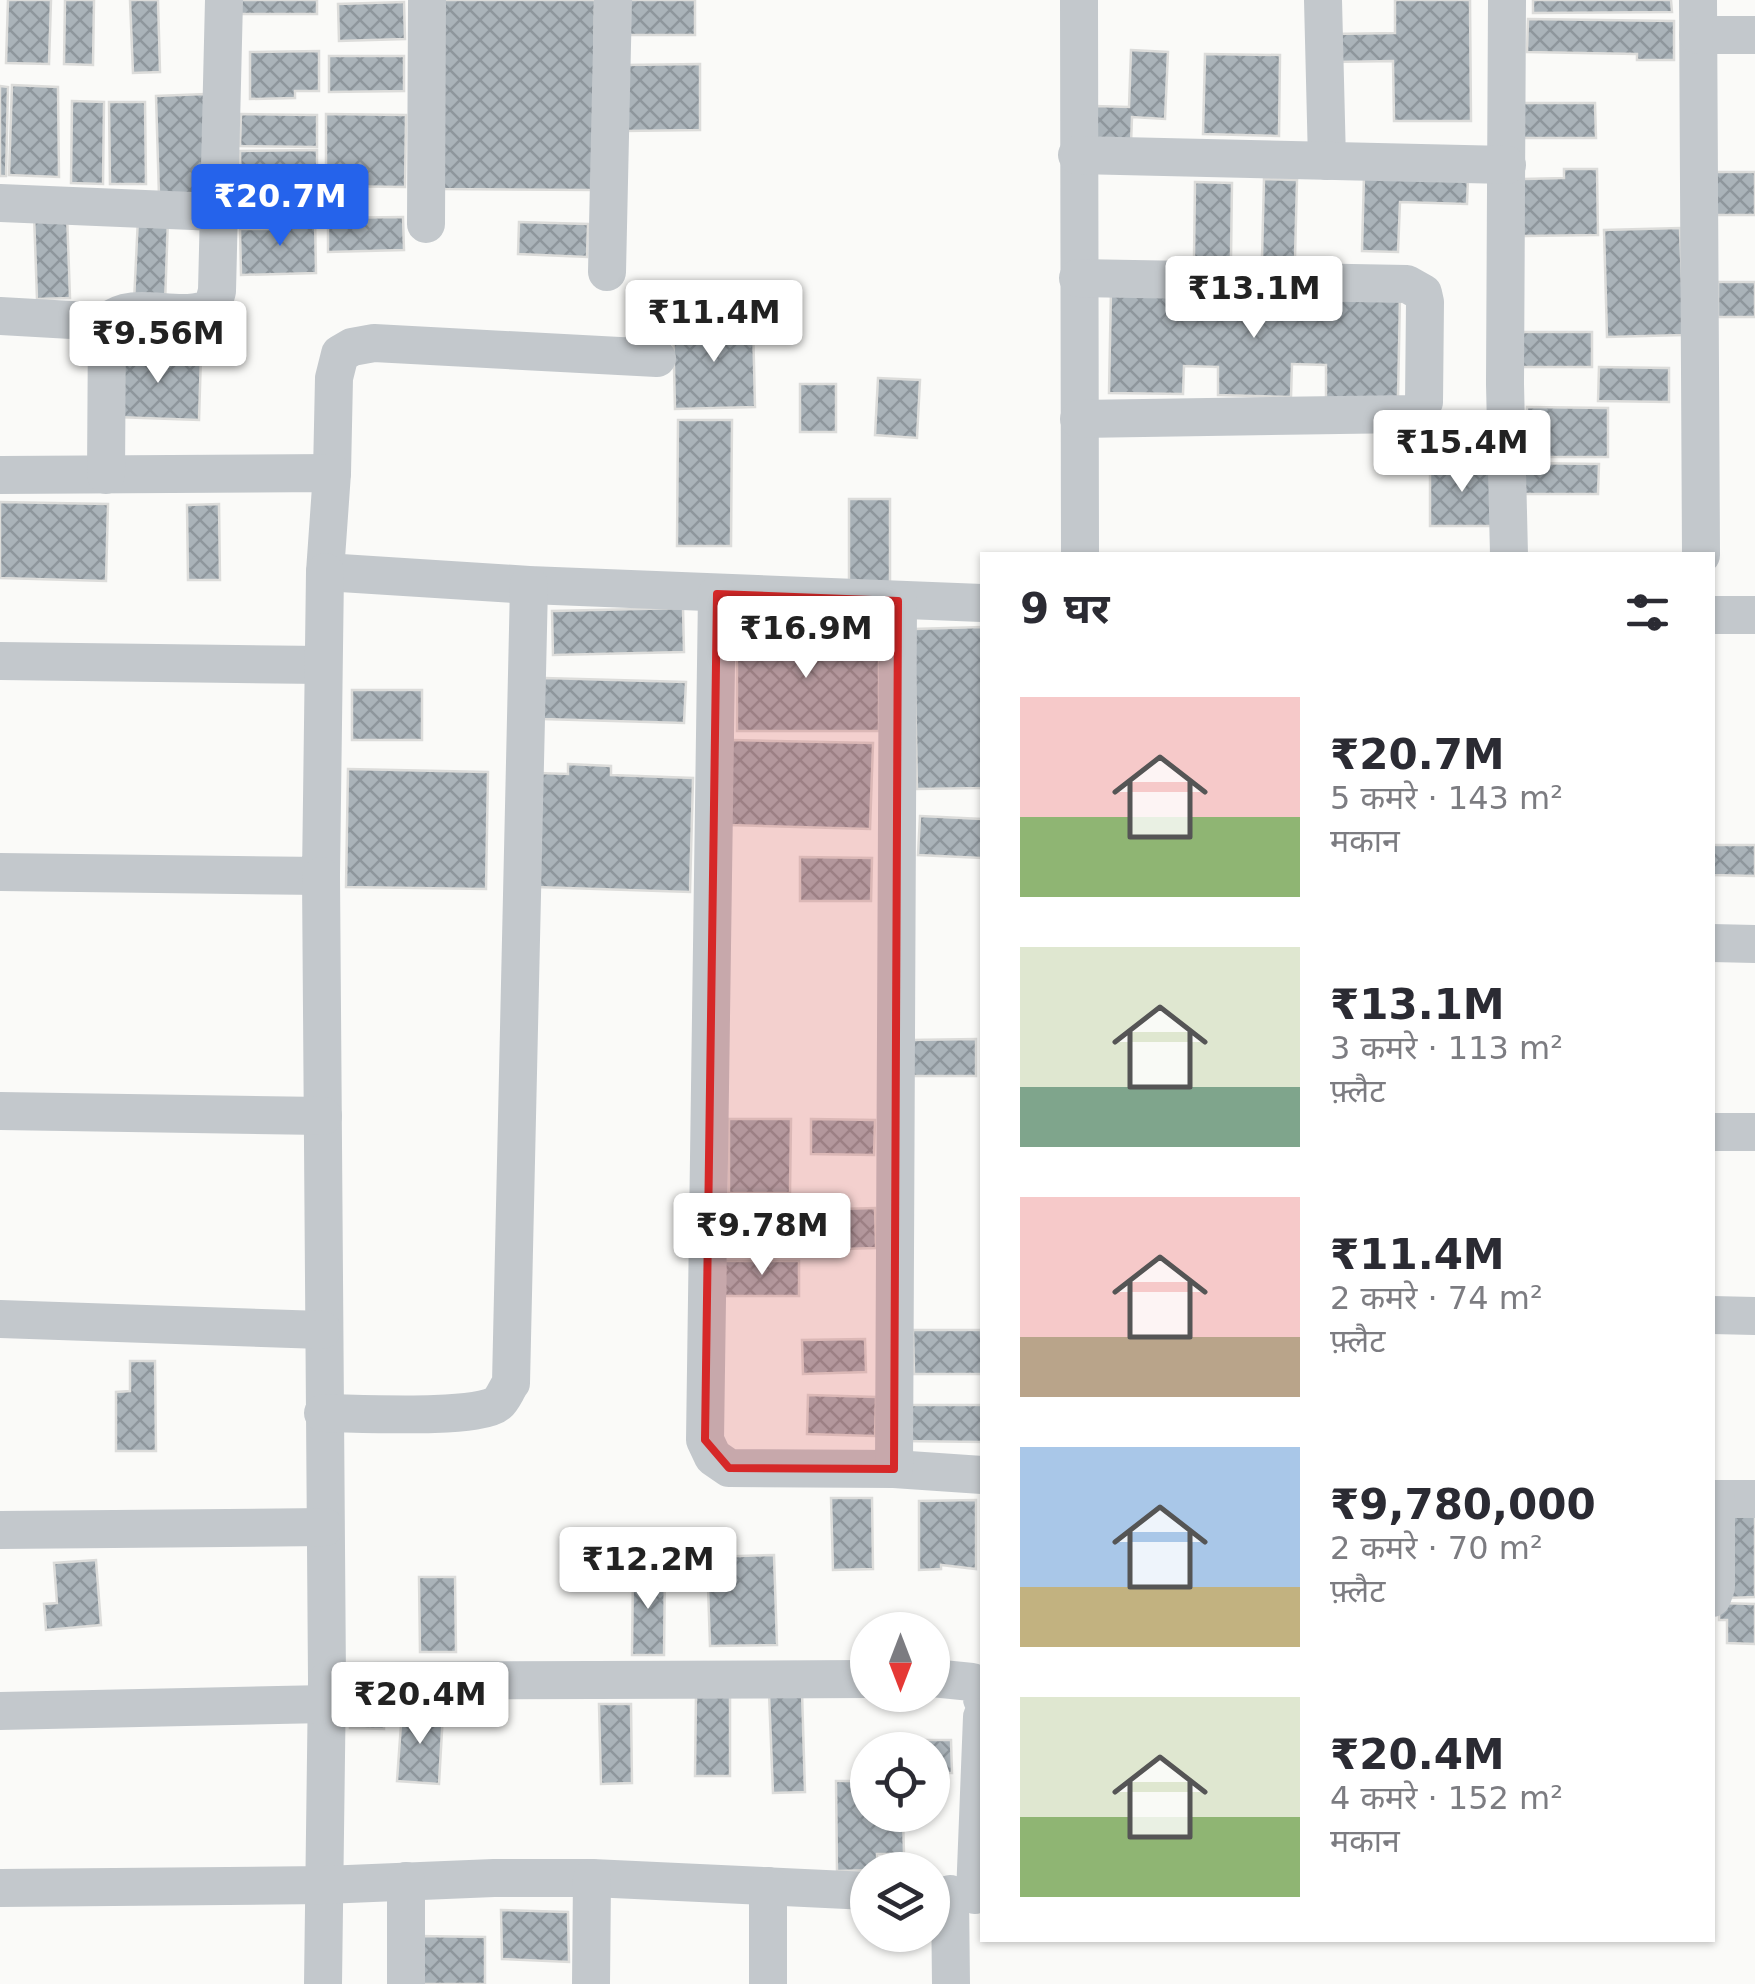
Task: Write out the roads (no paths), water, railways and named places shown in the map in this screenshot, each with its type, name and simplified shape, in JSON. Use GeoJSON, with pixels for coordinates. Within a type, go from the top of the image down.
{"type":"FeatureCollection","features":[{"type":"Feature","properties":{"kind":"street"},"geometry":{"type":"LineString","coordinates":[[0,316],[107,322],[116,314],[132,311],[188,315],[213,306],[217,291],[224,0]]}},
{"type":"Feature","properties":{"kind":"street"},"geometry":{"type":"LineString","coordinates":[[426,224],[427,0]]}},
{"type":"Feature","properties":{"kind":"street"},"geometry":{"type":"LineString","coordinates":[[608,272],[613,0]]}},
{"type":"Feature","properties":{"kind":"street"},"geometry":{"type":"LineString","coordinates":[[1079,0],[1077,155],[1090,278],[1091,418],[1080,552]]}},
{"type":"Feature","properties":{"kind":"street"},"geometry":{"type":"LineString","coordinates":[[1322,0],[1327,161]]}},
{"type":"Feature","properties":{"kind":"street"},"geometry":{"type":"LineString","coordinates":[[1507,0],[1508,552]]}},
{"type":"Feature","properties":{"kind":"street"},"geometry":{"type":"LineString","coordinates":[[1701,552],[1698,17],[1755,35]]}},
{"type":"Feature","properties":{"kind":"street"},"geometry":{"type":"LineString","coordinates":[[1077,155],[1507,165]]}},
{"type":"Feature","properties":{"kind":"street"},"geometry":{"type":"LineString","coordinates":[[0,203],[217,212]]}},
{"type":"Feature","properties":{"kind":"street"},"geometry":{"type":"LineString","coordinates":[[1090,278],[1407,284],[1423,293],[1425,302],[1424,402],[1418,411],[1091,418]]}},
{"type":"Feature","properties":{"kind":"street"},"geometry":{"type":"LineString","coordinates":[[106,474],[107,322]]}},
{"type":"Feature","properties":{"kind":"street"},"geometry":{"type":"LineString","coordinates":[[323,1984],[326,1693],[322,665],[334,378],[340,354],[374,343],[657,358]]}},
{"type":"Feature","properties":{"kind":"street"},"geometry":{"type":"LineString","coordinates":[[0,475],[332,473]]}},
{"type":"Feature","properties":{"kind":"street"},"geometry":{"type":"LineString","coordinates":[[325,572],[529,586],[980,603]]}},
{"type":"Feature","properties":{"kind":"street"},"geometry":{"type":"LineString","coordinates":[[323,1413],[484,1410],[498,1404],[511,1382],[529,586]]}},
{"type":"Feature","properties":{"kind":"street"},"geometry":{"type":"LineString","coordinates":[[717,594],[705,1440],[713,1457],[729,1468],[894,1469],[980,1475]]}},
{"type":"Feature","properties":{"kind":"street"},"geometry":{"type":"LineString","coordinates":[[894,1469],[898,601]]}},
{"type":"Feature","properties":{"kind":"street"},"geometry":{"type":"LineString","coordinates":[[1715,616],[1755,615]]}},
{"type":"Feature","properties":{"kind":"street"},"geometry":{"type":"LineString","coordinates":[[0,661],[322,665]]}},
{"type":"Feature","properties":{"kind":"street"},"geometry":{"type":"LineString","coordinates":[[0,872],[321,876]]}},
{"type":"Feature","properties":{"kind":"street"},"geometry":{"type":"LineString","coordinates":[[1715,944],[1755,944]]}},
{"type":"Feature","properties":{"kind":"street"},"geometry":{"type":"LineString","coordinates":[[0,1111],[323,1116]]}},
{"type":"Feature","properties":{"kind":"street"},"geometry":{"type":"LineString","coordinates":[[1715,1132],[1755,1132]]}},
{"type":"Feature","properties":{"kind":"street"},"geometry":{"type":"LineString","coordinates":[[1715,1314],[1755,1316]]}},
{"type":"Feature","properties":{"kind":"street"},"geometry":{"type":"LineString","coordinates":[[0,1319],[322,1330]]}},
{"type":"Feature","properties":{"kind":"street"},"geometry":{"type":"LineString","coordinates":[[1715,1500],[1755,1499]]}},
{"type":"Feature","properties":{"kind":"street"},"geometry":{"type":"LineString","coordinates":[[0,1530],[324,1526]]}},
{"type":"Feature","properties":{"kind":"street"},"geometry":{"type":"LineString","coordinates":[[1715,1544],[1715,1590]]}},
{"type":"Feature","properties":{"kind":"street"},"geometry":{"type":"LineString","coordinates":[[0,1711],[326,1693],[850,1679]]}},
{"type":"Feature","properties":{"kind":"street"},"geometry":{"type":"LineString","coordinates":[[950,1680],[972,1682],[980,1688]]}},
{"type":"Feature","properties":{"kind":"street"},"geometry":{"type":"LineString","coordinates":[[952,1984],[980,1733]]}},
{"type":"Feature","properties":{"kind":"street"},"geometry":{"type":"LineString","coordinates":[[0,1888],[592,1878],[850,1889]]}},
{"type":"Feature","properties":{"kind":"street"},"geometry":{"type":"LineString","coordinates":[[592,1878],[592,1984]]}},
{"type":"Feature","properties":{"kind":"street"},"geometry":{"type":"LineString","coordinates":[[406,1882],[406,1984]]}},
{"type":"Feature","properties":{"kind":"street"},"geometry":{"type":"LineString","coordinates":[[768,1886],[768,1984]]}}]}
